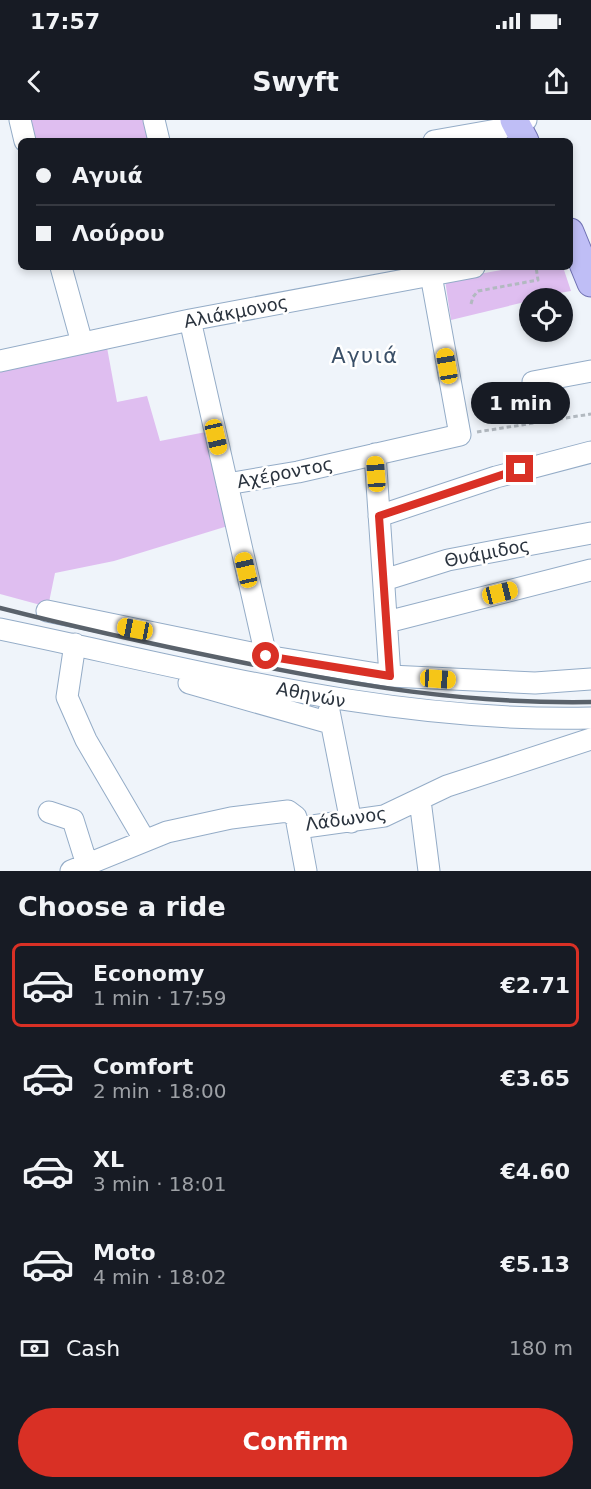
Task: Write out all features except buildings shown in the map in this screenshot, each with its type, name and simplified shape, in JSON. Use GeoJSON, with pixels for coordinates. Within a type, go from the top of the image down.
{"type":"FeatureCollection","features":[{"type":"Feature","properties":{"kind":"main road"},"geometry":{"type":"LineString","coordinates":[[573,244],[591,283]]}},
{"type":"Feature","properties":{"kind":"street"},"geometry":{"type":"LineString","coordinates":[[20,120],[24,138]]}},
{"type":"Feature","properties":{"kind":"street"},"geometry":{"type":"LineString","coordinates":[[154,120],[158,138]]}},
{"type":"Feature","properties":{"kind":"street"},"geometry":{"type":"LineString","coordinates":[[451,138],[521,126]]}},
{"type":"Feature","properties":{"kind":"street"},"geometry":{"type":"LineString","coordinates":[[62,270],[82,343]]}},
{"type":"Feature","properties":{"kind":"street","name":"Αλιάκμονος"},"geometry":{"type":"LineString","coordinates":[[0,361],[190,321],[456,270]]}},
{"type":"Feature","properties":{"kind":"street"},"geometry":{"type":"LineString","coordinates":[[431,274],[460,435]]}},
{"type":"Feature","properties":{"kind":"street"},"geometry":{"type":"LineString","coordinates":[[190,321],[266,656]]}},
{"type":"Feature","properties":{"kind":"street"},"geometry":{"type":"LineString","coordinates":[[533,382],[591,371]]}},
{"type":"Feature","properties":{"kind":"street","name":"Αχέροντος"},"geometry":{"type":"LineString","coordinates":[[227,484],[290,474],[460,435]]}},
{"type":"Feature","properties":{"kind":"street"},"geometry":{"type":"LineString","coordinates":[[379,516],[496,477],[591,452]]}},
{"type":"Feature","properties":{"kind":"street"},"geometry":{"type":"LineString","coordinates":[[375,454],[390,676]]}},
{"type":"Feature","properties":{"kind":"street","name":"Θυάμιδος"},"geometry":{"type":"LineString","coordinates":[[384,579],[448,560],[591,532]]}},
{"type":"Feature","properties":{"kind":"street"},"geometry":{"type":"LineString","coordinates":[[387,622],[591,570]]}},
{"type":"Feature","properties":{"kind":"street","name":"Αθηνών"},"geometry":{"type":"LineString","coordinates":[[47,611],[266,656],[390,676],[535,683],[591,680]]}},
{"type":"Feature","properties":{"kind":"street","name":"Αθηνών"},"geometry":{"type":"LineString","coordinates":[[0,629],[327,699],[432,712],[591,718]]}},
{"type":"Feature","properties":{"kind":"street"},"geometry":{"type":"LineString","coordinates":[[75,644],[67,697],[86,740],[144,839]]}},
{"type":"Feature","properties":{"kind":"street"},"geometry":{"type":"LineString","coordinates":[[162,664],[167,674],[174,679],[330,723]]}},
{"type":"Feature","properties":{"kind":"street"},"geometry":{"type":"LineString","coordinates":[[327,699],[351,822]]}},
{"type":"Feature","properties":{"kind":"street","name":"Λάδωνος"},"geometry":{"type":"LineString","coordinates":[[83,869],[144,839],[198,824],[284,811],[292,813],[298,828],[384,816],[447,786],[591,739]]}},
{"type":"Feature","properties":{"kind":"street"},"geometry":{"type":"LineString","coordinates":[[420,800],[429,871]]}},
{"type":"Feature","properties":{"kind":"street"},"geometry":{"type":"LineString","coordinates":[[49,812],[73,820],[83,869]]}},
{"type":"Feature","properties":{"kind":"street"},"geometry":{"type":"LineString","coordinates":[[298,828],[306,871]]}},
{"type":"Feature","properties":{"kind":"path"},"geometry":{"type":"LineString","coordinates":[[471,304],[478,291],[538,279],[536,270]]}},
{"type":"Feature","properties":{"kind":"path"},"geometry":{"type":"LineString","coordinates":[[460,435],[591,414]]}},
{"type":"Feature","properties":{"kind":"shaded area"},"geometry":{"type":"Polygon","coordinates":[[[25,120],[145,120],[149,138],[30,138],[25,120]]]}},
{"type":"Feature","properties":{"kind":"shaded area"},"geometry":{"type":"Polygon","coordinates":[[[501,270],[564,270],[570,288],[519,288],[519,303],[451,320],[445,280],[501,270]]]}},
{"type":"Feature","properties":{"kind":"shaded area"},"geometry":{"type":"Polygon","coordinates":[[[106,342],[117,402],[147,396],[160,441],[211,431],[231,525],[114,561],[55,573],[48,607],[0,594],[0,366],[106,342]]]}},
{"type":"Feature","properties":{"kind":"railway"},"geometry":{"type":"LineString","coordinates":[[0,608],[176,649],[280,670],[412,692],[500,700],[591,702]]}},
{"type":"Feature","properties":{"kind":"district","name":"Αγυιά"},"geometry":{"type":"Point","coordinates":[365,356]}},
{"type":"Feature","properties":{"kind":"route"},"geometry":{"type":"LineString","coordinates":[[266,656],[390,676],[379,516],[520,469]]}}]}
